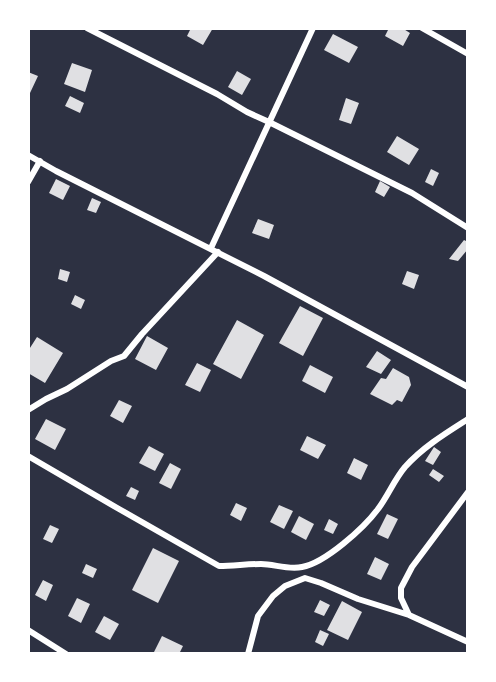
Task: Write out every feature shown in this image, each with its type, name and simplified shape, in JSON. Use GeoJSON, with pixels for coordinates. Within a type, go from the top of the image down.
{"type":"FeatureCollection","features":[{"type":"Feature","properties":{"kind":"street"},"geometry":{"type":"LineString","coordinates":[[87,28],[217,94],[247,112],[412,193],[468,228]]}},
{"type":"Feature","properties":{"kind":"street"},"geometry":{"type":"LineString","coordinates":[[211,248],[314,28]]}},
{"type":"Feature","properties":{"kind":"street"},"geometry":{"type":"LineString","coordinates":[[422,28],[468,54]]}},
{"type":"Feature","properties":{"kind":"street"},"geometry":{"type":"LineString","coordinates":[[28,155],[211,248],[468,387]]}},
{"type":"Feature","properties":{"kind":"street"},"geometry":{"type":"LineString","coordinates":[[28,182],[40,161]]}},
{"type":"Feature","properties":{"kind":"street"},"geometry":{"type":"LineString","coordinates":[[28,410],[111,361],[124,356],[142,333],[218,252]]}},
{"type":"Feature","properties":{"kind":"street"},"geometry":{"type":"LineString","coordinates":[[28,456],[219,566],[263,564],[300,568],[321,559],[350,538],[378,509],[406,466],[440,436],[468,419]]}},
{"type":"Feature","properties":{"kind":"street"},"geometry":{"type":"LineString","coordinates":[[409,615],[401,598],[401,588],[412,567],[468,492]]}},
{"type":"Feature","properties":{"kind":"street"},"geometry":{"type":"LineString","coordinates":[[300,568],[305,578]]}},
{"type":"Feature","properties":{"kind":"street"},"geometry":{"type":"LineString","coordinates":[[248,654],[258,616],[273,596],[285,585],[305,578],[358,599],[409,615],[468,642]]}},
{"type":"Feature","properties":{"kind":"street"},"geometry":{"type":"LineString","coordinates":[[28,630],[66,654]]}},
{"type":"Feature","properties":{"kind":"building"},"geometry":{"type":"Polygon","coordinates":[[[191,28],[213,28],[203,45],[187,36],[191,28]]]}},
{"type":"Feature","properties":{"kind":"building"},"geometry":{"type":"Polygon","coordinates":[[[389,28],[402,28],[410,33],[403,46],[385,36],[389,28]]]}},
{"type":"Feature","properties":{"kind":"building"},"geometry":{"type":"Polygon","coordinates":[[[333,34],[358,47],[349,63],[324,50],[333,34]]]}},
{"type":"Feature","properties":{"kind":"building"},"geometry":{"type":"Polygon","coordinates":[[[72,63],[92,70],[85,92],[64,84],[72,63]]]}},
{"type":"Feature","properties":{"kind":"building"},"geometry":{"type":"Polygon","coordinates":[[[237,71],[251,79],[242,95],[228,87],[237,71]]]}},
{"type":"Feature","properties":{"kind":"building"},"geometry":{"type":"Polygon","coordinates":[[[28,72],[38,76],[30,93],[28,92],[28,72]]]}},
{"type":"Feature","properties":{"kind":"building"},"geometry":{"type":"Polygon","coordinates":[[[70,96],[84,103],[80,113],[65,106],[70,96]]]}},
{"type":"Feature","properties":{"kind":"building"},"geometry":{"type":"Polygon","coordinates":[[[346,98],[359,103],[351,124],[339,120],[346,98]]]}},
{"type":"Feature","properties":{"kind":"building"},"geometry":{"type":"Polygon","coordinates":[[[397,136],[419,149],[409,165],[387,152],[397,136]]]}},
{"type":"Feature","properties":{"kind":"building"},"geometry":{"type":"Polygon","coordinates":[[[431,169],[439,173],[433,186],[425,182],[431,169]]]}},
{"type":"Feature","properties":{"kind":"building"},"geometry":{"type":"Polygon","coordinates":[[[56,179],[70,186],[63,200],[49,193],[56,179]]]}},
{"type":"Feature","properties":{"kind":"building"},"geometry":{"type":"Polygon","coordinates":[[[380,181],[390,187],[384,197],[375,192],[380,181]]]}},
{"type":"Feature","properties":{"kind":"building"},"geometry":{"type":"Polygon","coordinates":[[[92,198],[101,202],[96,213],[87,210],[92,198]]]}},
{"type":"Feature","properties":{"kind":"building"},"geometry":{"type":"Polygon","coordinates":[[[258,219],[274,225],[269,239],[252,233],[258,219]]]}},
{"type":"Feature","properties":{"kind":"building"},"geometry":{"type":"Polygon","coordinates":[[[464,240],[468,242],[468,249],[458,261],[449,259],[464,240]]]}},
{"type":"Feature","properties":{"kind":"building"},"geometry":{"type":"Polygon","coordinates":[[[60,269],[70,272],[67,282],[58,279],[60,269]]]}},
{"type":"Feature","properties":{"kind":"building"},"geometry":{"type":"Polygon","coordinates":[[[407,271],[419,275],[414,289],[402,284],[407,271]]]}},
{"type":"Feature","properties":{"kind":"building"},"geometry":{"type":"Polygon","coordinates":[[[75,295],[85,300],[81,309],[71,304],[75,295]]]}},
{"type":"Feature","properties":{"kind":"building"},"geometry":{"type":"Polygon","coordinates":[[[300,306],[323,318],[303,356],[279,343],[300,306]]]}},
{"type":"Feature","properties":{"kind":"building"},"geometry":{"type":"Polygon","coordinates":[[[237,320],[264,335],[241,379],[213,364],[237,320]]]}},
{"type":"Feature","properties":{"kind":"building"},"geometry":{"type":"Polygon","coordinates":[[[147,336],[168,348],[156,370],[135,359],[147,336]]]}},
{"type":"Feature","properties":{"kind":"building"},"geometry":{"type":"Polygon","coordinates":[[[37,337],[63,353],[45,383],[28,373],[28,351],[37,337]]]}},
{"type":"Feature","properties":{"kind":"building"},"geometry":{"type":"Polygon","coordinates":[[[377,351],[391,360],[381,374],[366,367],[377,351]]]}},
{"type":"Feature","properties":{"kind":"building"},"geometry":{"type":"Polygon","coordinates":[[[197,363],[211,370],[200,392],[185,385],[197,363]]]}},
{"type":"Feature","properties":{"kind":"building"},"geometry":{"type":"Polygon","coordinates":[[[310,365],[333,377],[325,393],[302,381],[310,365]]]}},
{"type":"Feature","properties":{"kind":"building"},"geometry":{"type":"Polygon","coordinates":[[[393,368],[409,377],[411,385],[402,402],[397,400],[392,405],[370,394],[381,378],[386,379],[393,368]]]}},
{"type":"Feature","properties":{"kind":"building"},"geometry":{"type":"Polygon","coordinates":[[[119,400],[132,406],[123,423],[110,416],[119,400]]]}},
{"type":"Feature","properties":{"kind":"building"},"geometry":{"type":"Polygon","coordinates":[[[46,419],[66,429],[55,450],[35,439],[46,419]]]}},
{"type":"Feature","properties":{"kind":"building"},"geometry":{"type":"Polygon","coordinates":[[[307,436],[326,445],[318,459],[300,450],[307,436]]]}},
{"type":"Feature","properties":{"kind":"building"},"geometry":{"type":"Polygon","coordinates":[[[149,446],[164,454],[155,471],[139,463],[149,446]]]}},
{"type":"Feature","properties":{"kind":"building"},"geometry":{"type":"Polygon","coordinates":[[[434,447],[441,452],[433,465],[425,461],[434,447]]]}},
{"type":"Feature","properties":{"kind":"building"},"geometry":{"type":"Polygon","coordinates":[[[354,458],[368,465],[361,480],[347,473],[354,458]]]}},
{"type":"Feature","properties":{"kind":"building"},"geometry":{"type":"Polygon","coordinates":[[[170,463],[181,469],[171,489],[159,483],[170,463]]]}},
{"type":"Feature","properties":{"kind":"building"},"geometry":{"type":"Polygon","coordinates":[[[433,469],[444,476],[439,482],[429,475],[433,469]]]}},
{"type":"Feature","properties":{"kind":"building"},"geometry":{"type":"Polygon","coordinates":[[[131,487],[139,491],[135,500],[126,496],[131,487]]]}},
{"type":"Feature","properties":{"kind":"building"},"geometry":{"type":"Polygon","coordinates":[[[236,503],[247,508],[241,521],[230,515],[236,503]]]}},
{"type":"Feature","properties":{"kind":"building"},"geometry":{"type":"Polygon","coordinates":[[[279,505],[293,511],[284,529],[270,522],[279,505]]]}},
{"type":"Feature","properties":{"kind":"building"},"geometry":{"type":"Polygon","coordinates":[[[387,514],[398,519],[388,539],[377,534],[387,514]]]}},
{"type":"Feature","properties":{"kind":"building"},"geometry":{"type":"Polygon","coordinates":[[[299,516],[314,524],[306,540],[291,532],[299,516]]]}},
{"type":"Feature","properties":{"kind":"building"},"geometry":{"type":"Polygon","coordinates":[[[329,519],[338,524],[333,534],[324,530],[329,519]]]}},
{"type":"Feature","properties":{"kind":"building"},"geometry":{"type":"Polygon","coordinates":[[[50,525],[59,529],[52,543],[43,539],[50,525]]]}},
{"type":"Feature","properties":{"kind":"building"},"geometry":{"type":"Polygon","coordinates":[[[153,548],[179,561],[158,603],[132,590],[153,548]]]}},
{"type":"Feature","properties":{"kind":"building"},"geometry":{"type":"Polygon","coordinates":[[[375,557],[389,564],[381,580],[367,574],[375,557]]]}},
{"type":"Feature","properties":{"kind":"building"},"geometry":{"type":"Polygon","coordinates":[[[86,564],[97,569],[93,578],[82,573],[86,564]]]}},
{"type":"Feature","properties":{"kind":"building"},"geometry":{"type":"Polygon","coordinates":[[[43,580],[53,585],[46,601],[35,595],[43,580]]]}},
{"type":"Feature","properties":{"kind":"building"},"geometry":{"type":"Polygon","coordinates":[[[77,598],[90,604],[81,623],[68,616],[77,598]]]}},
{"type":"Feature","properties":{"kind":"building"},"geometry":{"type":"Polygon","coordinates":[[[320,600],[330,605],[324,616],[314,612],[320,600]]]}},
{"type":"Feature","properties":{"kind":"building"},"geometry":{"type":"Polygon","coordinates":[[[342,601],[362,612],[348,640],[327,630],[342,601]]]}},
{"type":"Feature","properties":{"kind":"building"},"geometry":{"type":"Polygon","coordinates":[[[104,616],[119,624],[110,640],[95,632],[104,616]]]}},
{"type":"Feature","properties":{"kind":"building"},"geometry":{"type":"Polygon","coordinates":[[[320,630],[329,634],[323,646],[315,642],[320,630]]]}},
{"type":"Feature","properties":{"kind":"building"},"geometry":{"type":"Polygon","coordinates":[[[162,636],[183,646],[179,654],[153,654],[162,636]]]}}]}
